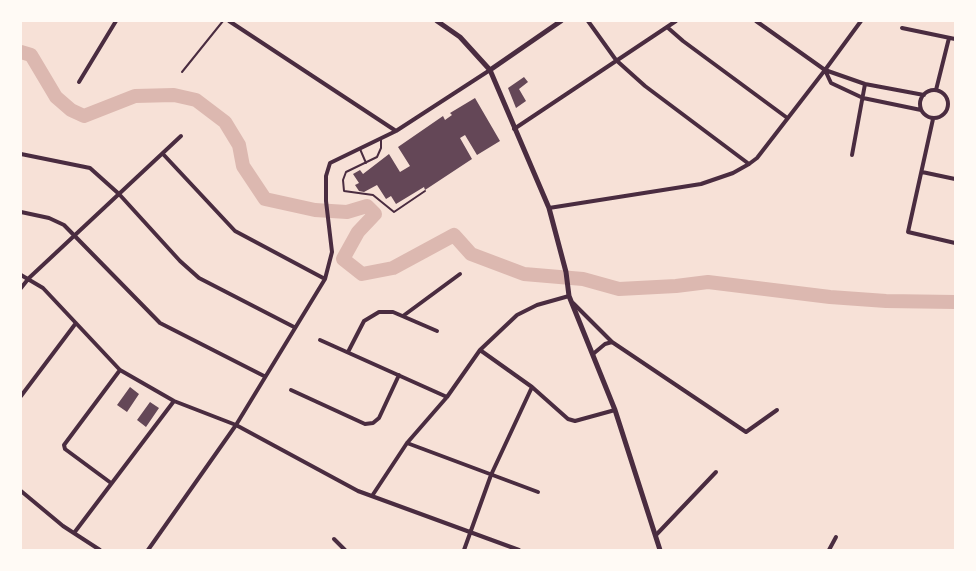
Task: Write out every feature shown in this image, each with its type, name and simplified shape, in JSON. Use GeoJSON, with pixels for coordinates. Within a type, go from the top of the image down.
{"type":"FeatureCollection","features":[{"type":"Feature","properties":{"kind":"main road"},"geometry":{"type":"LineString","coordinates":[[437,21],[460,38],[490,70],[549,208],[566,272],[570,296],[615,410],[660,550]]}},
{"type":"Feature","properties":{"kind":"main road"},"geometry":{"type":"LineString","coordinates":[[490,70],[561,21]]}},
{"type":"Feature","properties":{"kind":"street"},"geometry":{"type":"LineString","coordinates":[[79,82],[116,21]]}},
{"type":"Feature","properties":{"kind":"street"},"geometry":{"type":"LineString","coordinates":[[229,21],[396,130]]}},
{"type":"Feature","properties":{"kind":"street"},"geometry":{"type":"LineString","coordinates":[[588,21],[616,60],[645,86],[749,164]]}},
{"type":"Feature","properties":{"kind":"street"},"geometry":{"type":"LineString","coordinates":[[514,129],[676,21]]}},
{"type":"Feature","properties":{"kind":"street"},"geometry":{"type":"LineString","coordinates":[[756,21],[825,70],[866,84],[924,95],[936,90]]}},
{"type":"Feature","properties":{"kind":"street"},"geometry":{"type":"LineString","coordinates":[[549,208],[701,184],[734,173],[749,164],[757,158],[860,21]]}},
{"type":"Feature","properties":{"kind":"street"},"geometry":{"type":"LineString","coordinates":[[667,27],[684,42],[786,118]]}},
{"type":"Feature","properties":{"kind":"street"},"geometry":{"type":"LineString","coordinates":[[902,28],[955,39]]}},
{"type":"Feature","properties":{"kind":"street"},"geometry":{"type":"LineString","coordinates":[[936,90],[949,38]]}},
{"type":"Feature","properties":{"kind":"street"},"geometry":{"type":"LineString","coordinates":[[148,550],[236,425],[294,327],[326,279],[332,252],[326,201],[326,176],[330,163],[396,130],[490,70]]}},
{"type":"Feature","properties":{"kind":"street"},"geometry":{"type":"LineString","coordinates":[[825,70],[831,83],[863,98],[921,110]]}},
{"type":"Feature","properties":{"kind":"street"},"geometry":{"type":"LineString","coordinates":[[852,155],[866,84]]}},
{"type":"Feature","properties":{"kind":"street"},"geometry":{"type":"LineString","coordinates":[[924,95],[920,102],[921,110],[926,116],[933,119],[942,116],[948,108],[947,99],[936,90]]}},
{"type":"Feature","properties":{"kind":"street"},"geometry":{"type":"LineString","coordinates":[[948,108],[955,110]]}},
{"type":"Feature","properties":{"kind":"street"},"geometry":{"type":"LineString","coordinates":[[933,119],[908,232],[955,243]]}},
{"type":"Feature","properties":{"kind":"street"},"geometry":{"type":"LineString","coordinates":[[21,288],[29,278],[181,136]]}},
{"type":"Feature","properties":{"kind":"street"},"geometry":{"type":"LineString","coordinates":[[21,154],[90,168],[118,194],[180,261],[199,278],[294,327]]}},
{"type":"Feature","properties":{"kind":"street"},"geometry":{"type":"LineString","coordinates":[[163,154],[236,231],[326,279]]}},
{"type":"Feature","properties":{"kind":"street"},"geometry":{"type":"LineString","coordinates":[[922,172],[955,179]]}},
{"type":"Feature","properties":{"kind":"street"},"geometry":{"type":"LineString","coordinates":[[21,212],[49,218],[64,225],[76,235],[160,324],[264,376]]}},
{"type":"Feature","properties":{"kind":"street"},"geometry":{"type":"LineString","coordinates":[[403,316],[460,274]]}},
{"type":"Feature","properties":{"kind":"street"},"geometry":{"type":"LineString","coordinates":[[21,275],[43,288],[120,370],[174,401],[236,425],[358,491],[519,550]]}},
{"type":"Feature","properties":{"kind":"street"},"geometry":{"type":"LineString","coordinates":[[372,496],[406,443],[447,397],[480,350],[517,315],[537,305],[570,296],[612,342],[746,432],[777,410]]}},
{"type":"Feature","properties":{"kind":"street"},"geometry":{"type":"LineString","coordinates":[[348,352],[358,330],[371,316],[385,312],[403,316],[437,331]]}},
{"type":"Feature","properties":{"kind":"street"},"geometry":{"type":"LineString","coordinates":[[21,396],[76,322]]}},
{"type":"Feature","properties":{"kind":"street"},"geometry":{"type":"LineString","coordinates":[[320,340],[447,397]]}},
{"type":"Feature","properties":{"kind":"street"},"geometry":{"type":"LineString","coordinates":[[593,354],[605,344],[612,342]]}},
{"type":"Feature","properties":{"kind":"street"},"geometry":{"type":"LineString","coordinates":[[480,350],[532,387],[568,419],[576,421],[615,410]]}},
{"type":"Feature","properties":{"kind":"street"},"geometry":{"type":"LineString","coordinates":[[111,483],[65,449],[64,445],[120,370]]}},
{"type":"Feature","properties":{"kind":"street"},"geometry":{"type":"LineString","coordinates":[[291,390],[365,424],[373,423],[379,418],[399,375]]}},
{"type":"Feature","properties":{"kind":"street"},"geometry":{"type":"LineString","coordinates":[[464,550],[491,475],[532,387]]}},
{"type":"Feature","properties":{"kind":"street"},"geometry":{"type":"LineString","coordinates":[[74,533],[174,401]]}},
{"type":"Feature","properties":{"kind":"street"},"geometry":{"type":"LineString","coordinates":[[406,443],[538,492]]}},
{"type":"Feature","properties":{"kind":"street"},"geometry":{"type":"LineString","coordinates":[[656,535],[716,472]]}},
{"type":"Feature","properties":{"kind":"street"},"geometry":{"type":"LineString","coordinates":[[21,491],[74,533],[100,550]]}},
{"type":"Feature","properties":{"kind":"street"},"geometry":{"type":"LineString","coordinates":[[829,550],[836,537]]}},
{"type":"Feature","properties":{"kind":"street"},"geometry":{"type":"LineString","coordinates":[[334,539],[345,550]]}},
{"type":"Feature","properties":{"kind":"lane"},"geometry":{"type":"LineString","coordinates":[[182,72],[223,21]]}},
{"type":"Feature","properties":{"kind":"lane"},"geometry":{"type":"LineString","coordinates":[[381,138],[379,154],[366,163],[346,172],[343,180],[344,191],[373,195],[394,212],[425,191]]}},
{"type":"Feature","properties":{"kind":"lane"},"geometry":{"type":"LineString","coordinates":[[360,148],[366,163]]}},
{"type":"Feature","properties":{"kind":"building"},"geometry":{"type":"Polygon","coordinates":[[[524,77],[528,82],[519,89],[526,101],[516,108],[508,88],[524,77]]]}},
{"type":"Feature","properties":{"kind":"building"},"geometry":{"type":"Polygon","coordinates":[[[475,98],[500,141],[477,155],[465,135],[460,138],[472,159],[425,190],[424,187],[396,204],[391,196],[386,199],[377,185],[364,192],[359,191],[355,185],[359,183],[353,174],[360,170],[363,174],[389,154],[400,172],[410,166],[398,147],[443,116],[445,120],[452,115],[450,113],[475,98]]]}},
{"type":"Feature","properties":{"kind":"building"},"geometry":{"type":"Polygon","coordinates":[[[130,387],[139,394],[127,412],[117,405],[130,387]]]}},
{"type":"Feature","properties":{"kind":"building"},"geometry":{"type":"Polygon","coordinates":[[[150,402],[159,408],[146,427],[137,420],[150,402]]]}},
{"type":"Feature","properties":{"kind":"waterway"},"geometry":{"type":"LineString","coordinates":[[21,52],[31,55],[56,97],[71,110],[84,116],[135,96],[174,95],[196,100],[225,122],[239,145],[243,166],[265,199],[315,210],[347,212],[367,206],[375,214],[358,232],[343,259],[362,274],[393,268],[454,235],[471,254],[524,274],[583,279],[619,289],[708,282],[830,297],[886,301],[955,302]]}}]}
